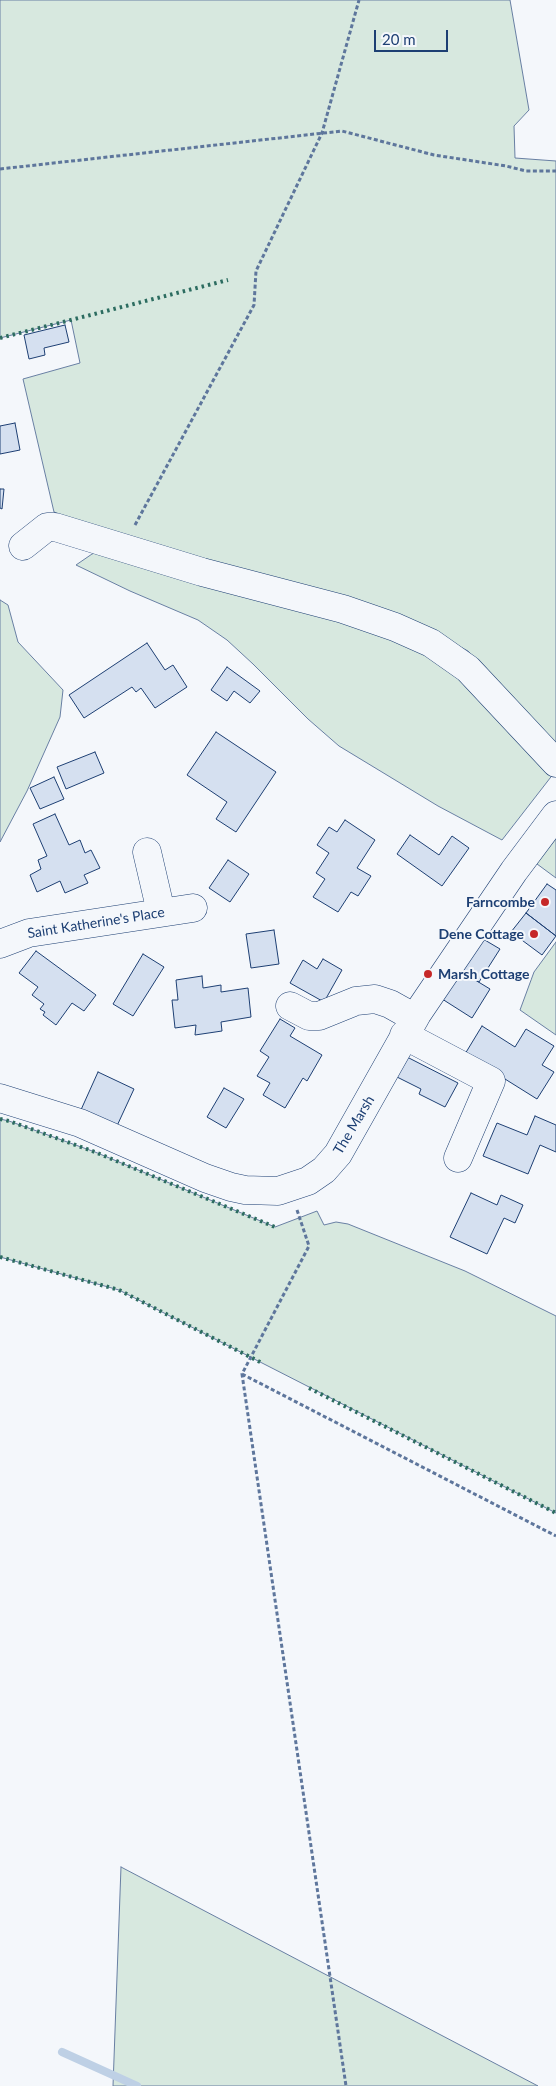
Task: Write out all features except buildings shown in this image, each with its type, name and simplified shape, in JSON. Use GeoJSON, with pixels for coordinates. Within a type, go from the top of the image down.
{"type":"FeatureCollection","features":[{"type":"Feature","properties":{"kind":"street"},"geometry":{"type":"LineString","coordinates":[[23,546],[47,527],[55,527],[202,572],[352,612],[431,643],[468,669],[556,763]]}},
{"type":"Feature","properties":{"kind":"street","name":"The Marsh"},"geometry":{"type":"LineString","coordinates":[[0,1098],[80,1124],[205,1178],[231,1187],[261,1191],[290,1189],[308,1181],[324,1170],[338,1154],[409,1026],[514,871],[556,815]]}},
{"type":"Feature","properties":{"kind":"street"},"geometry":{"type":"LineString","coordinates":[[148,852],[161,912]]}},
{"type":"Feature","properties":{"kind":"street","name":"Saint Katherine's Place"},"geometry":{"type":"LineString","coordinates":[[0,944],[29,933],[193,908]]}},
{"type":"Feature","properties":{"kind":"street"},"geometry":{"type":"LineString","coordinates":[[290,1006],[309,1016],[319,1016],[356,1001],[375,999],[390,1004],[409,1026],[491,1080],[458,1158]]}},
{"type":"Feature","properties":{"kind":"path"},"geometry":{"type":"LineString","coordinates":[[123,548],[254,305],[256,271],[322,133],[359,0]]}},
{"type":"Feature","properties":{"kind":"path"},"geometry":{"type":"LineString","coordinates":[[0,169],[342,131],[434,155],[526,171],[556,171]]}},
{"type":"Feature","properties":{"kind":"path"},"geometry":{"type":"LineString","coordinates":[[290,1189],[309,1246],[242,1374],[346,2086]]}},
{"type":"Feature","properties":{"kind":"path"},"geometry":{"type":"LineString","coordinates":[[242,1374],[556,1536]]}},
{"type":"Feature","properties":{"kind":"shaded area"},"geometry":{"type":"Polygon","coordinates":[[[0,0],[510,0],[529,110],[514,126],[515,158],[556,161],[556,747],[468,651],[410,621],[93,529],[54,512],[23,379],[80,363],[71,320],[0,338],[0,0]]]}},
{"type":"Feature","properties":{"kind":"shaded area"},"geometry":{"type":"Polygon","coordinates":[[[101,551],[354,620],[447,662],[554,773],[502,840],[438,806],[339,746],[308,719],[227,640],[198,620],[130,591],[76,565],[92,554],[101,551]]]}},
{"type":"Feature","properties":{"kind":"shaded area"},"geometry":{"type":"Polygon","coordinates":[[[0,600],[8,605],[18,642],[63,690],[60,717],[27,791],[0,842],[0,600]]]}},
{"type":"Feature","properties":{"kind":"shaded area"},"geometry":{"type":"Polygon","coordinates":[[[556,837],[556,878],[533,861],[556,837]]]}},
{"type":"Feature","properties":{"kind":"shaded area"},"geometry":{"type":"Polygon","coordinates":[[[556,942],[556,1035],[520,1010],[534,972],[556,942]]]}},
{"type":"Feature","properties":{"kind":"shaded area"},"geometry":{"type":"Polygon","coordinates":[[[0,1119],[95,1152],[275,1227],[317,1211],[324,1225],[336,1222],[348,1224],[465,1271],[556,1316],[556,1513],[119,1290],[0,1257],[0,1119]]]}},
{"type":"Feature","properties":{"kind":"shaded area"},"geometry":{"type":"Polygon","coordinates":[[[121,1867],[538,2086],[113,2086],[121,1867]]]}},
{"type":"Feature","properties":{"kind":"waterway"},"geometry":{"type":"LineString","coordinates":[[62,2052],[137,2086]]}},
{"type":"Feature","properties":{"kind":"hedge"},"geometry":{"type":"LineString","coordinates":[[0,338],[228,280]]}},
{"type":"Feature","properties":{"kind":"hedge"},"geometry":{"type":"LineString","coordinates":[[0,1119],[95,1152],[275,1227]]}},
{"type":"Feature","properties":{"kind":"hedge"},"geometry":{"type":"LineString","coordinates":[[0,1257],[119,1290],[262,1363]]}},
{"type":"Feature","properties":{"kind":"hedge"},"geometry":{"type":"LineString","coordinates":[[309,1388],[556,1513]]}},
{"type":"Feature","properties":{"kind":"place","name":"Farncombe"},"geometry":{"type":"Point","coordinates":[545,902]}},
{"type":"Feature","properties":{"kind":"place","name":"Dene Cottage"},"geometry":{"type":"Point","coordinates":[534,934]}},
{"type":"Feature","properties":{"kind":"place","name":"Marsh Cottage"},"geometry":{"type":"Point","coordinates":[428,974]}}]}
